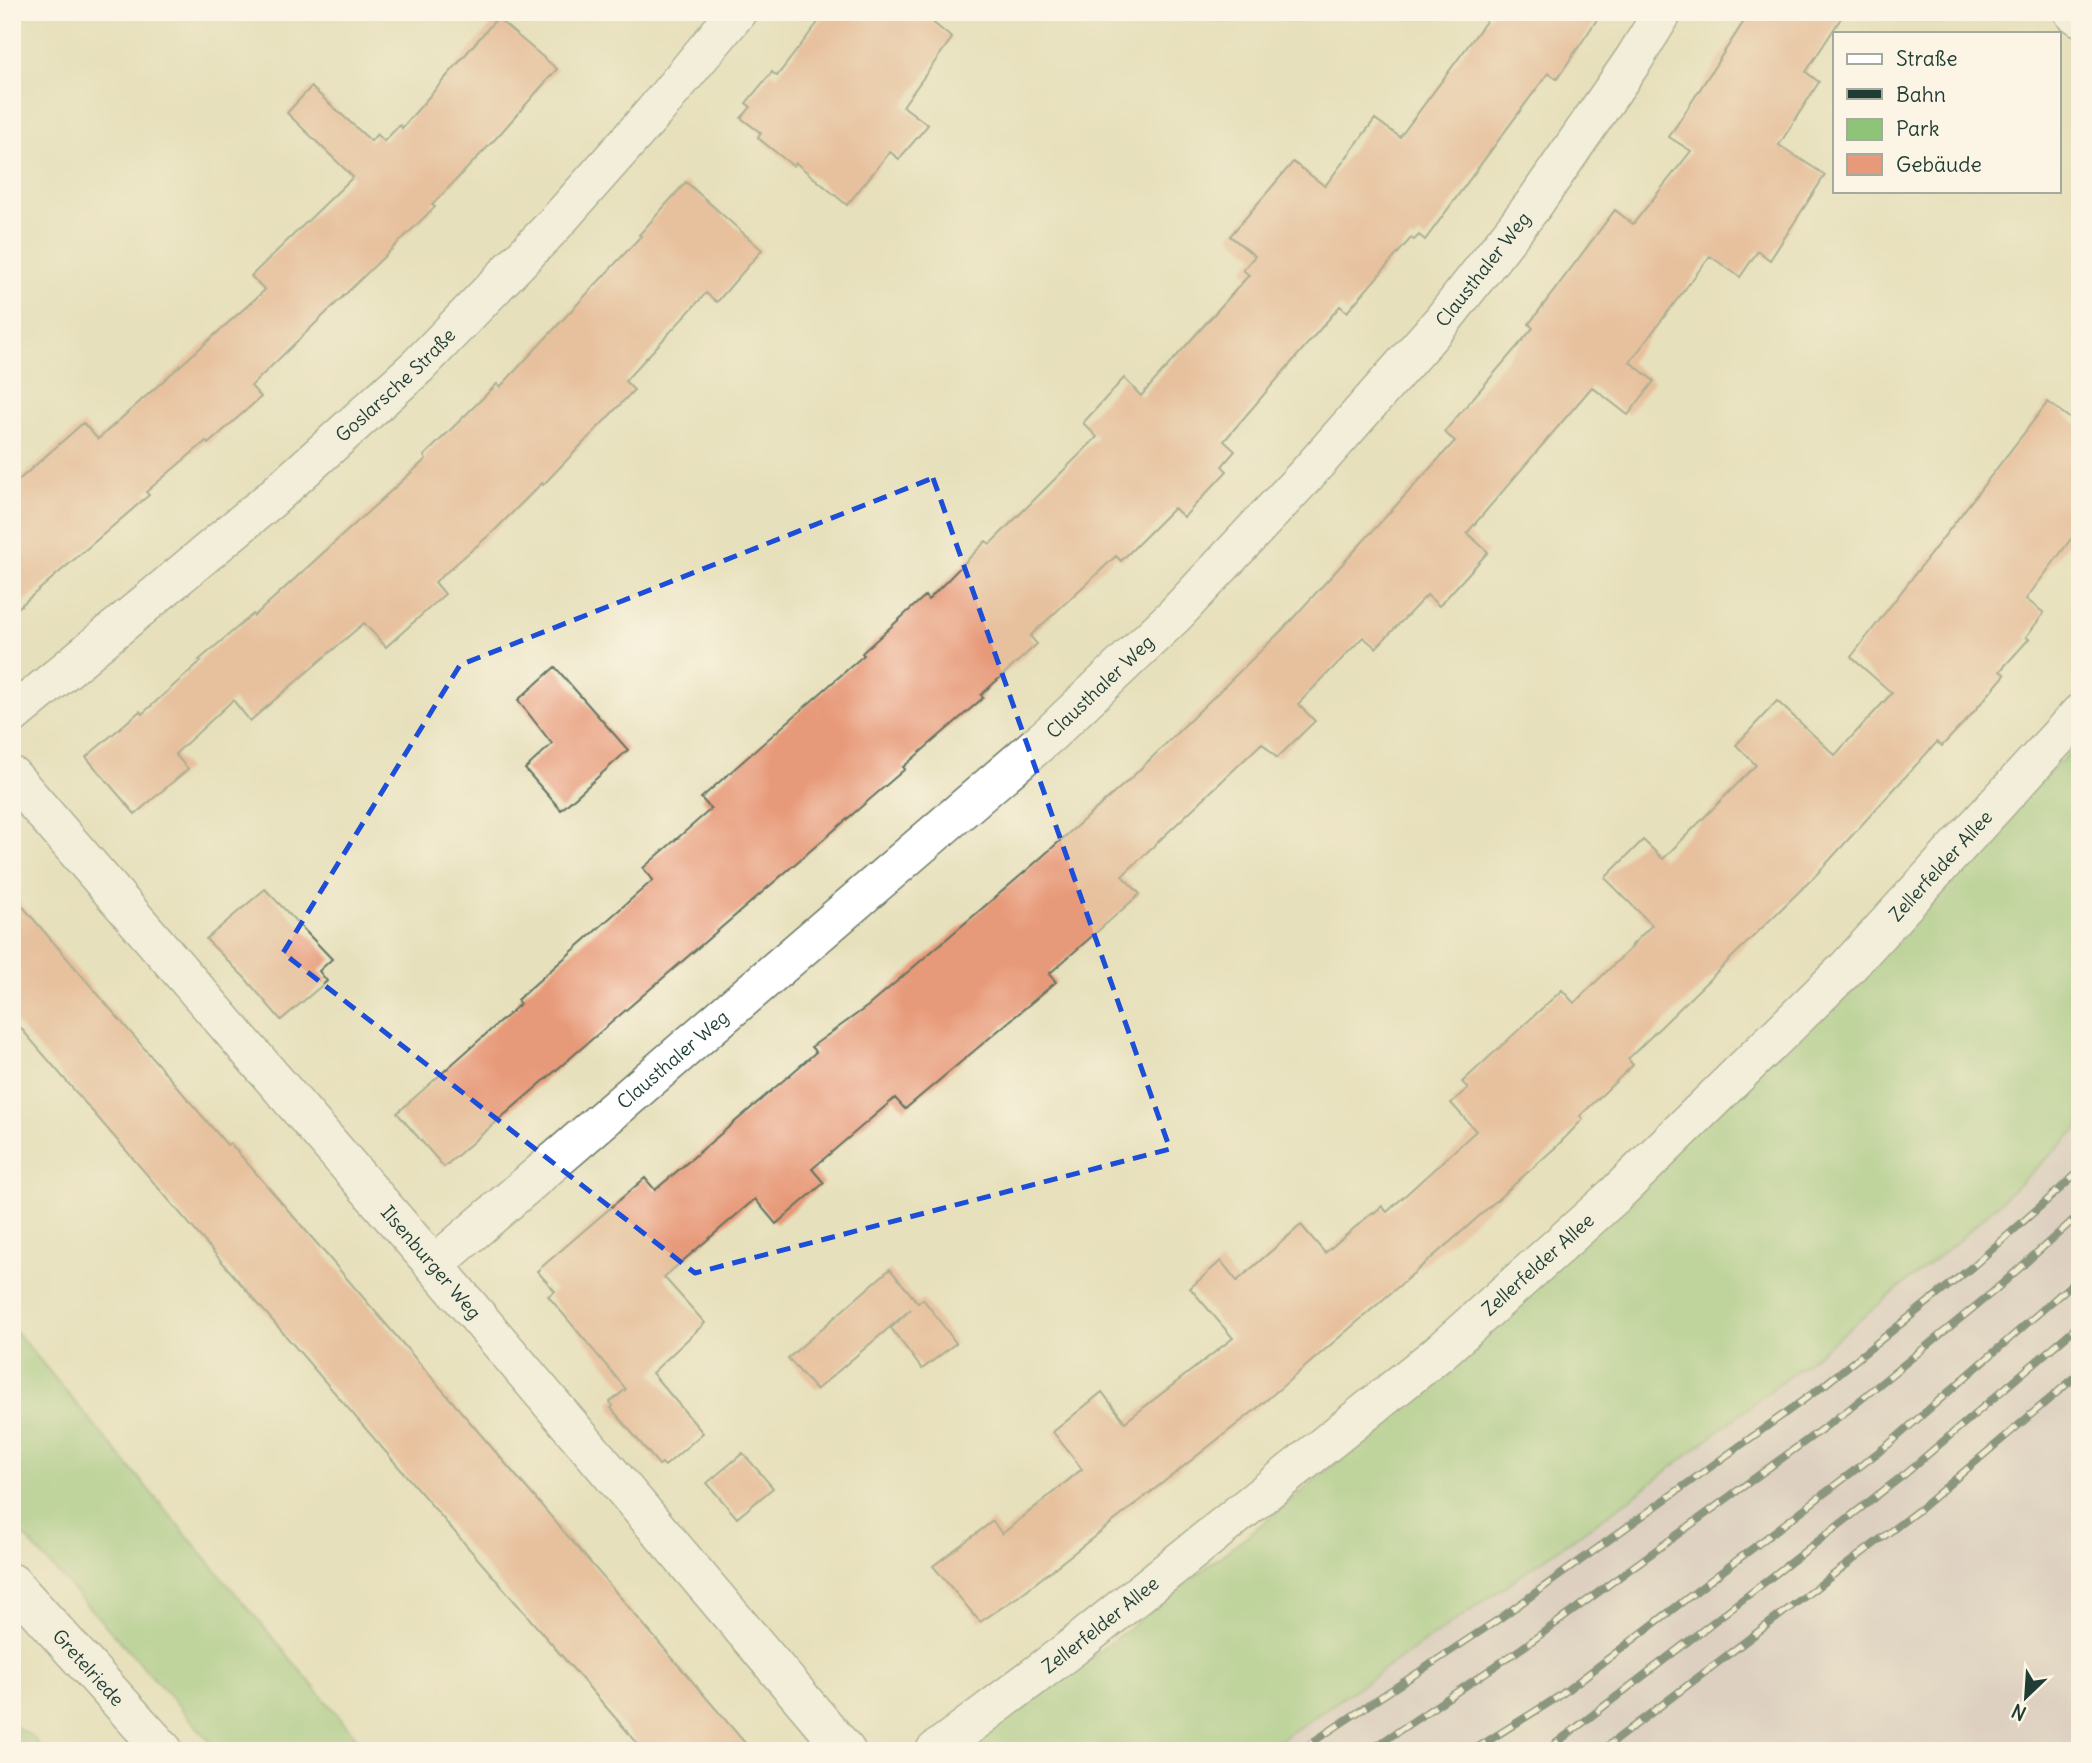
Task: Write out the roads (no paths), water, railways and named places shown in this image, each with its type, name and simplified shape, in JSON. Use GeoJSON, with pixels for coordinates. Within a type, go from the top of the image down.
{"type":"FeatureCollection","features":[{"type":"Feature","properties":{"kind":"street","name":"Goslarsche Straße"},"geometry":{"type":"LineString","coordinates":[[12,715],[270,500],[418,366],[553,226],[654,112],[737,12]]}},
{"type":"Feature","properties":{"kind":"street","name":"Clausthaler Weg"},"geometry":{"type":"LineString","coordinates":[[434,1265],[1051,733],[1175,615],[1306,475],[1442,321],[1534,205],[1663,12]]}},
{"type":"Feature","properties":{"kind":"street"},"geometry":{"type":"LineString","coordinates":[[2073,12],[2080,17]]}},
{"type":"Feature","properties":{"kind":"street","name":"Zellerfelder Allee"},"geometry":{"type":"LineString","coordinates":[[935,1751],[1073,1647],[1438,1353],[1614,1196],[1844,970],[2080,713]]}},
{"type":"Feature","properties":{"kind":"street","name":"Ilsenburger Weg"},"geometry":{"type":"LineString","coordinates":[[12,776],[434,1265],[846,1751]]}},
{"type":"Feature","properties":{"kind":"street","name":"Gretelriede"},"geometry":{"type":"LineString","coordinates":[[12,1583],[164,1751]]}},
{"type":"Feature","properties":{"kind":"railway"},"geometry":{"type":"LineString","coordinates":[[1299,1751],[1499,1619],[1823,1386],[1972,1267],[2080,1171]]}},
{"type":"Feature","properties":{"kind":"railway"},"geometry":{"type":"LineString","coordinates":[[1369,1751],[1522,1648],[1848,1410],[1994,1291],[2080,1214]]}},
{"type":"Feature","properties":{"kind":"railway"},"geometry":{"type":"LineString","coordinates":[[1472,1751],[1558,1697],[1889,1444],[2080,1277]]}},
{"type":"Feature","properties":{"kind":"railway"},"geometry":{"type":"LineString","coordinates":[[1546,1751],[1905,1474],[2080,1324]]}},
{"type":"Feature","properties":{"kind":"railway"},"geometry":{"type":"LineString","coordinates":[[1601,1751],[1920,1509],[2080,1373]]}}]}
